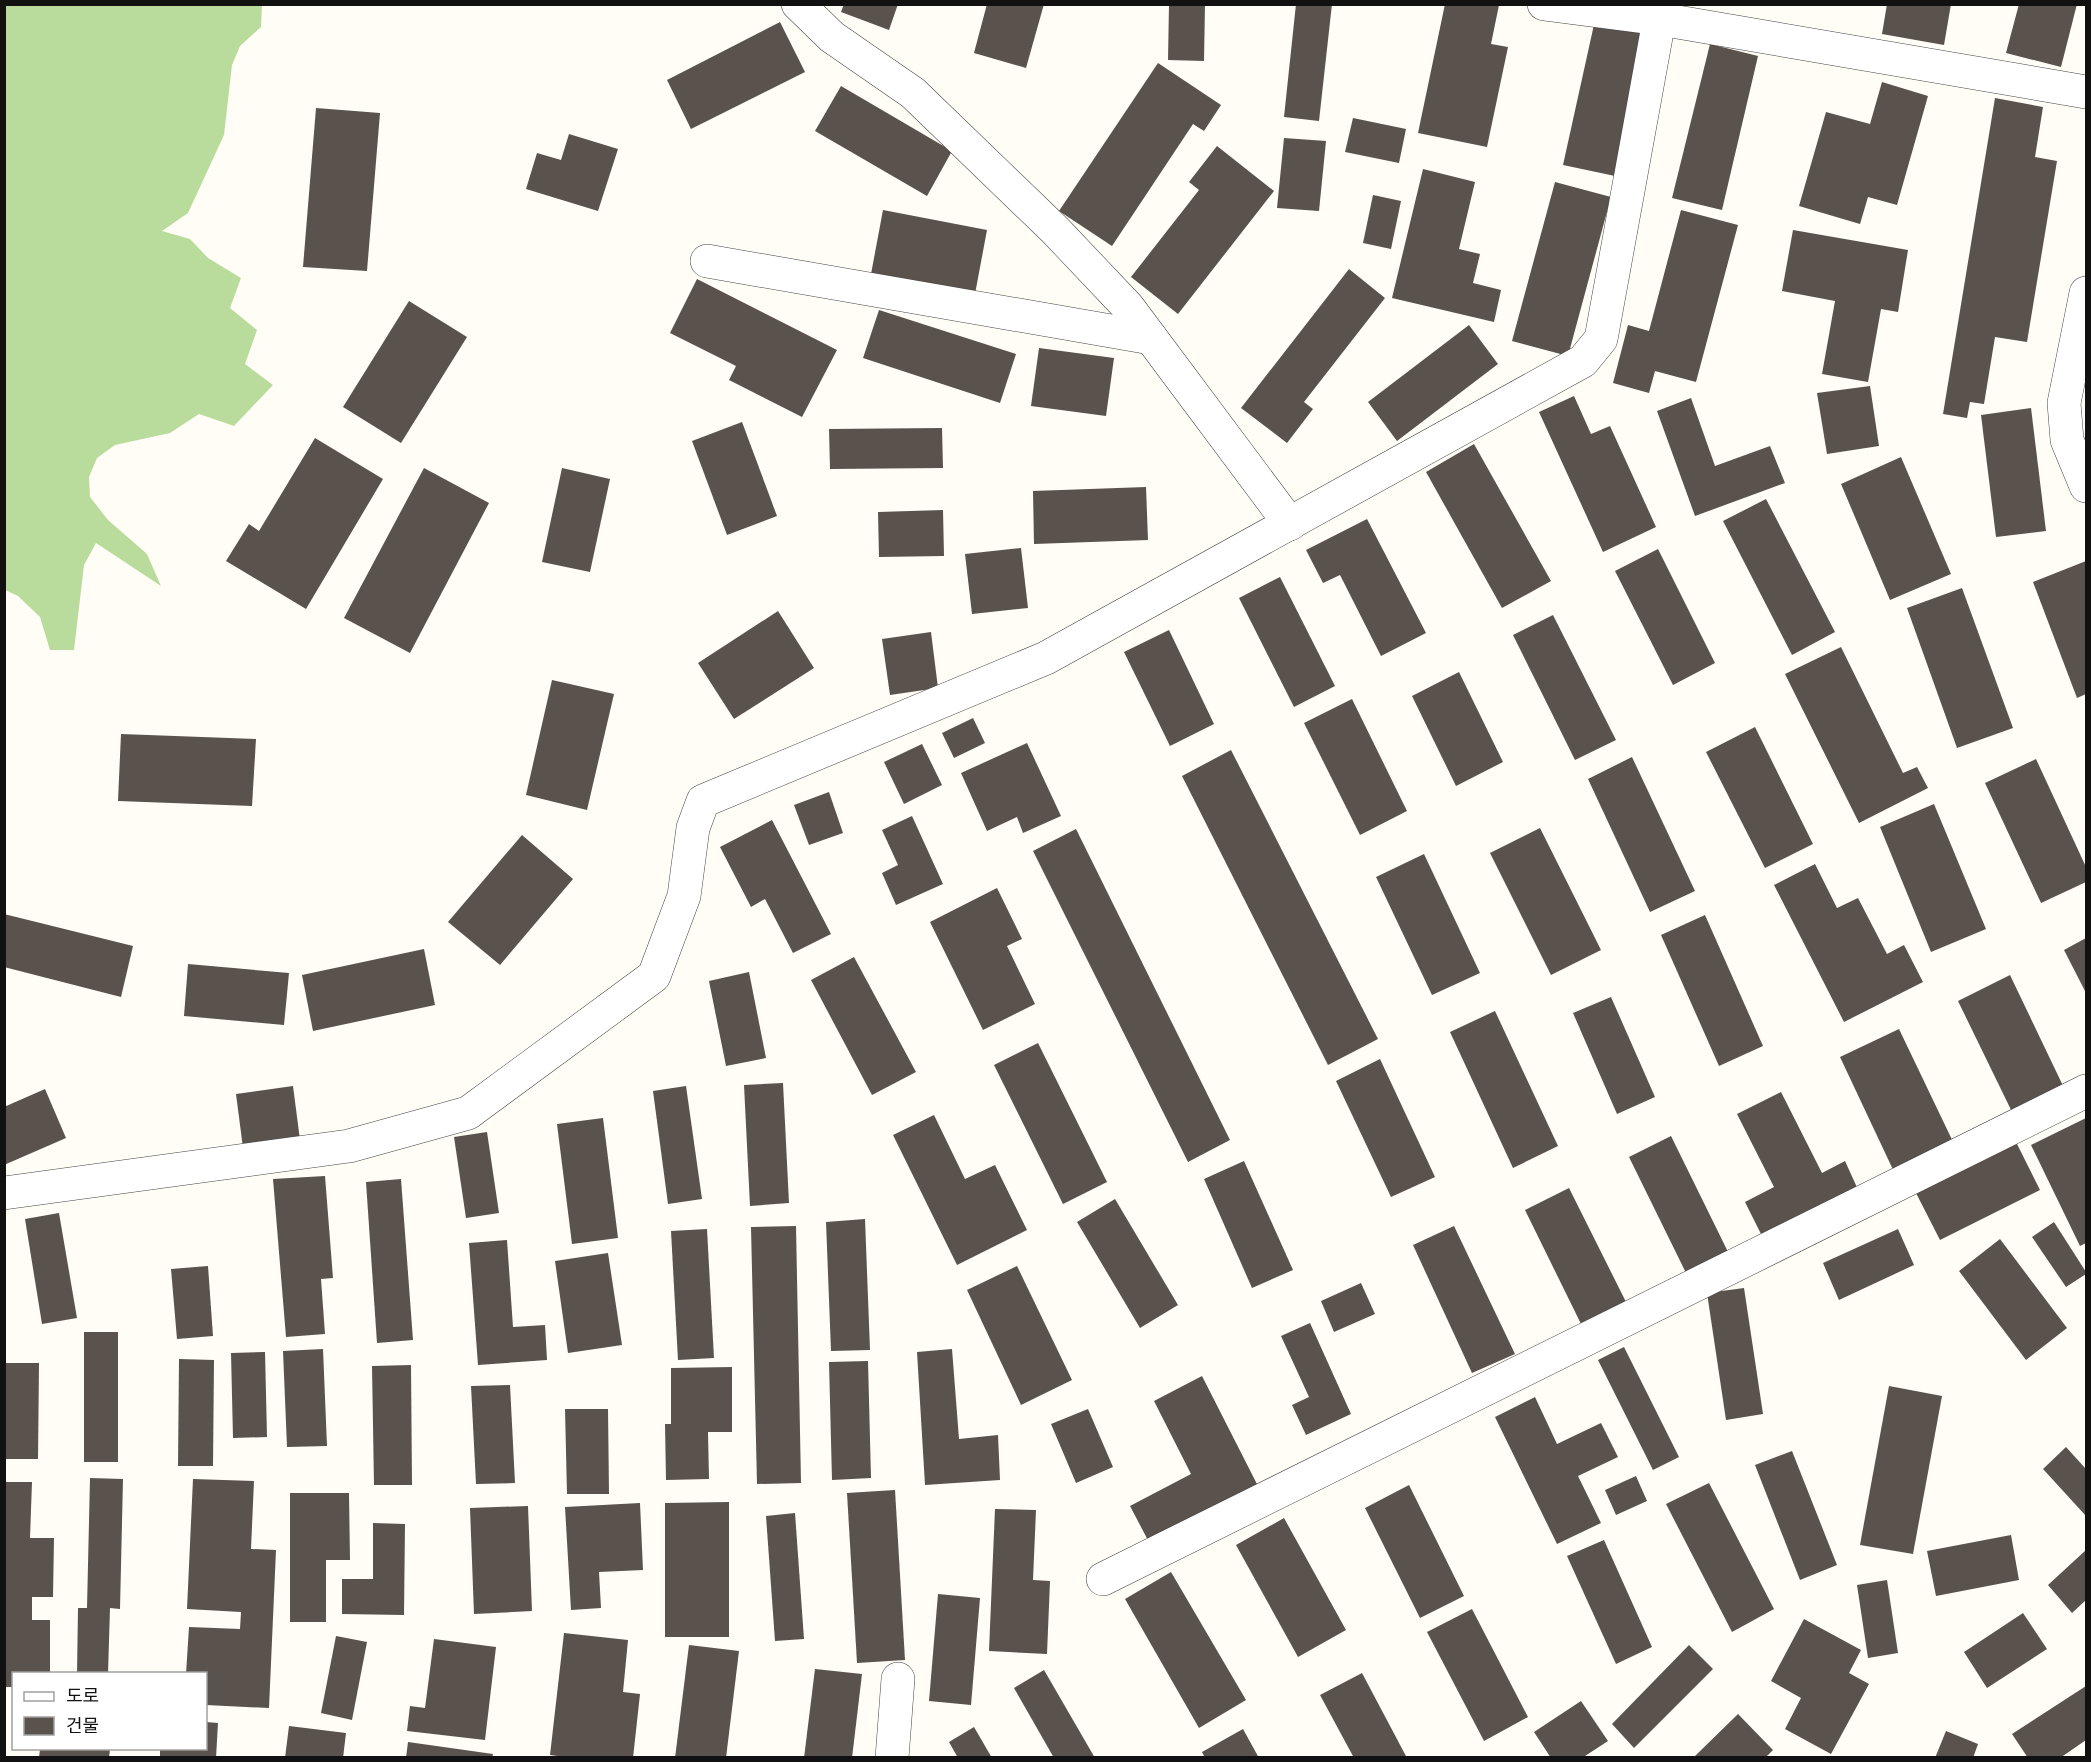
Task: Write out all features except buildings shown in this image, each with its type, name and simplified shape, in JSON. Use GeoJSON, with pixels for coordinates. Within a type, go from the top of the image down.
{"type":"FeatureCollection","features":[{"type":"Feature","properties":{"kind":"street"},"geometry":{"type":"LineString","coordinates":[[798,4],[832,37],[913,93],[1055,230],[1128,307],[1290,524]]}},
{"type":"Feature","properties":{"kind":"street"},"geometry":{"type":"LineString","coordinates":[[1544,4],[1661,12],[2086,92]]}},
{"type":"Feature","properties":{"kind":"street"},"geometry":{"type":"LineString","coordinates":[[4,1193],[349,1146],[468,1113],[654,975],[684,896],[693,828],[703,801],[1046,658],[1583,362],[1601,339],[1661,12]]}},
{"type":"Feature","properties":{"kind":"street"},"geometry":{"type":"LineString","coordinates":[[706,261],[1151,338]]}},
{"type":"Feature","properties":{"kind":"street"},"geometry":{"type":"LineString","coordinates":[[2086,293],[2064,403],[2067,440],[2086,486]]}},
{"type":"Feature","properties":{"kind":"street"},"geometry":{"type":"LineString","coordinates":[[1103,1579],[2086,1091]]}},
{"type":"Feature","properties":{"kind":"street"},"geometry":{"type":"LineString","coordinates":[[892,1758],[898,1679]]}},
{"type":"Feature","properties":{"kind":"green space"},"geometry":{"type":"Polygon","coordinates":[[[5,4],[262,5],[261,27],[240,46],[232,65],[224,135],[188,213],[162,231],[190,239],[208,258],[241,278],[230,308],[257,330],[245,364],[273,385],[234,426],[199,414],[170,433],[115,445],[97,458],[89,477],[90,497],[108,520],[147,554],[161,586],[96,543],[84,565],[74,650],[50,650],[40,617],[18,596],[5,590],[5,4]]]}}]}
